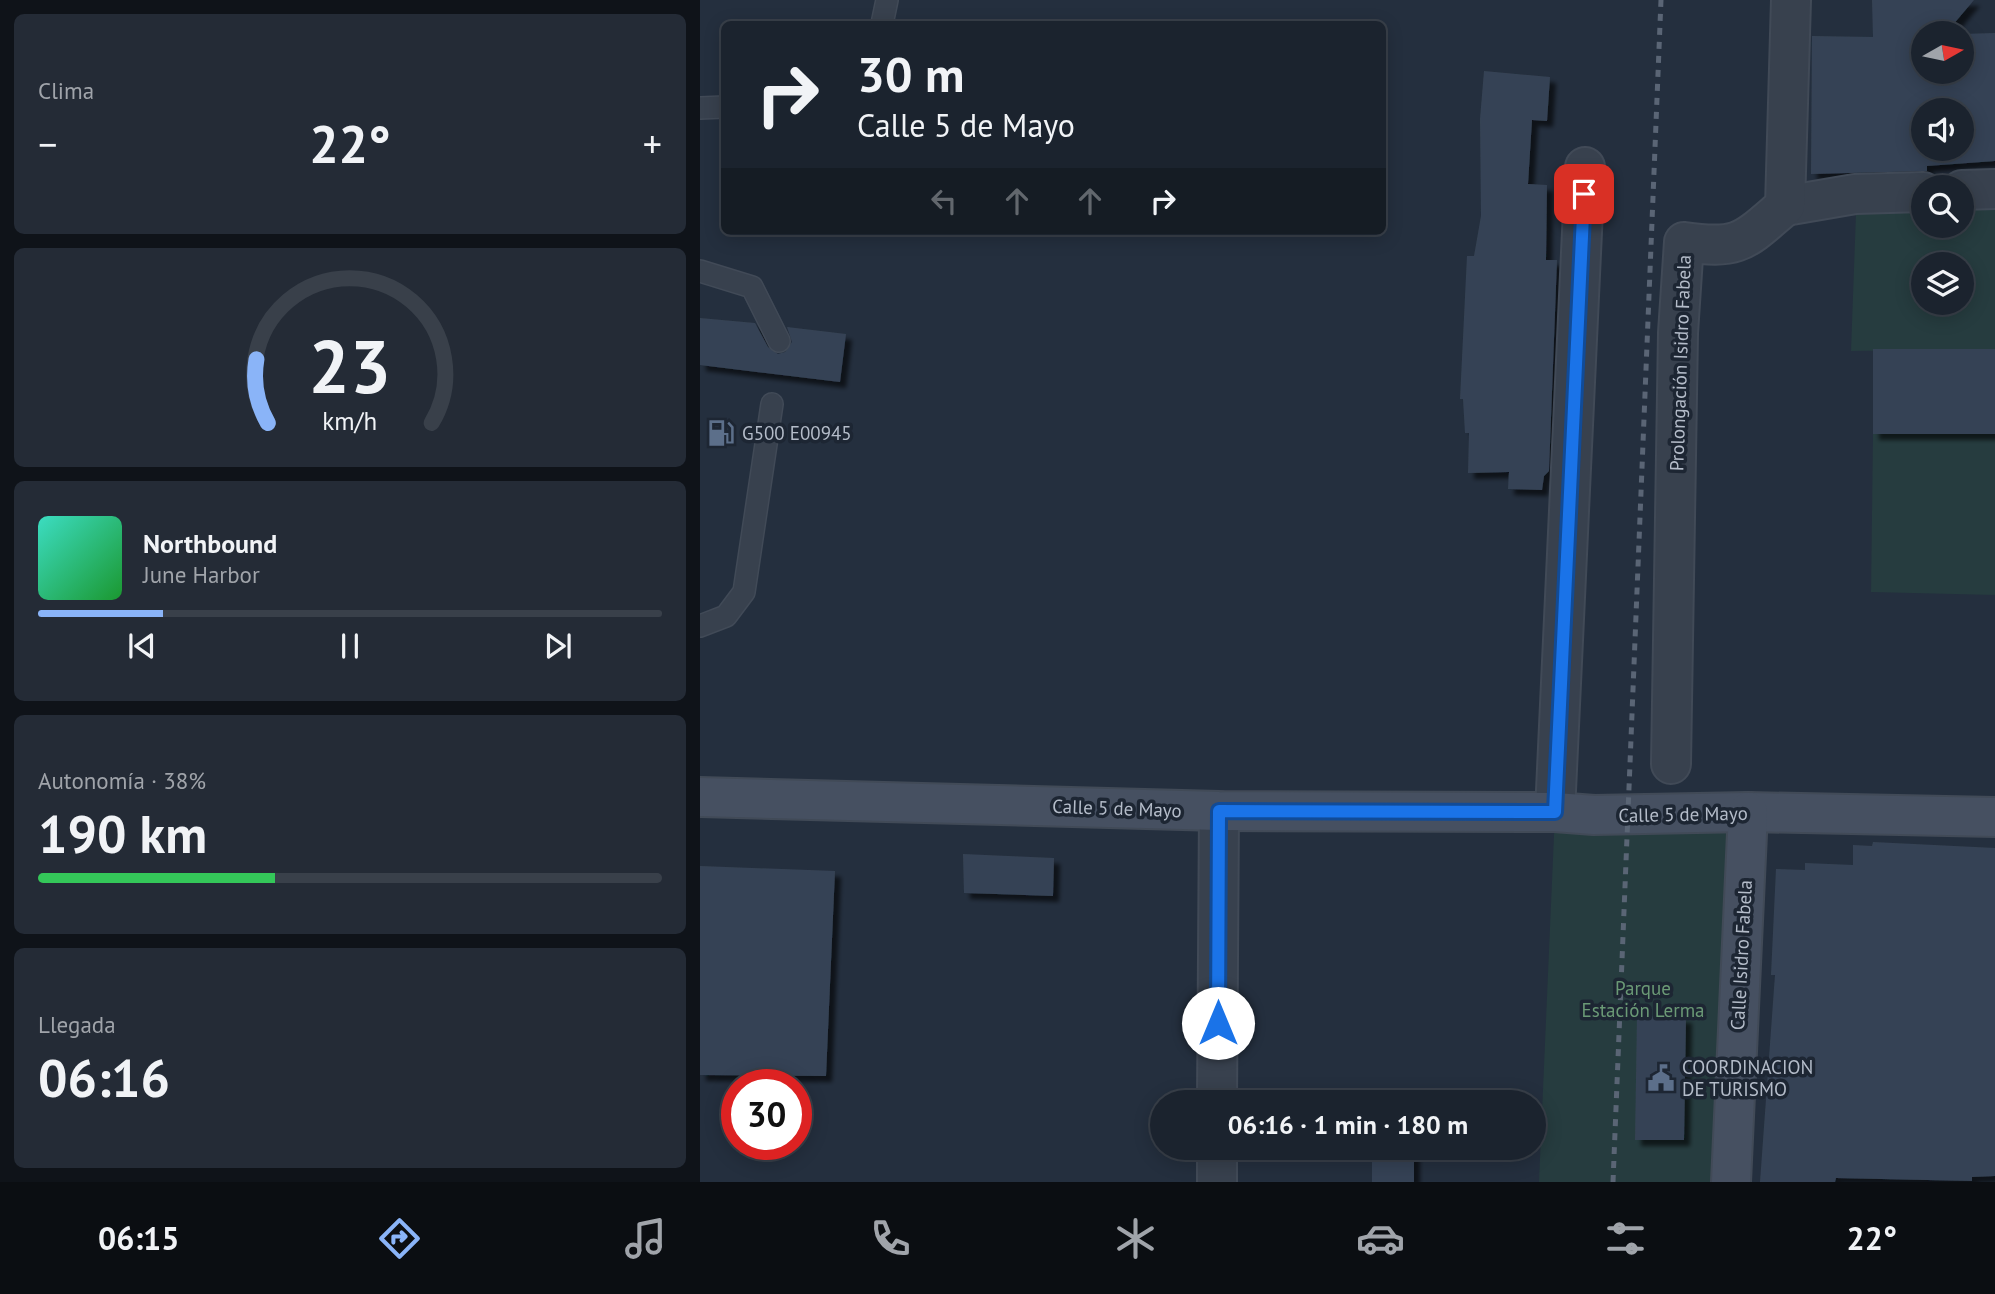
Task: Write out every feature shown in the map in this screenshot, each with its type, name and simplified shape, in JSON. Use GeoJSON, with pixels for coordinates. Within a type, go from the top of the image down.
{"type":"FeatureCollection","features":[{"type":"Feature","properties":{"kind":"main road","name":"Calle 5 de Mayo"},"geometry":{"type":"LineString","coordinates":[[700,797],[1219,811],[1555,812],[1594,816],[1748,812],[1995,817]]}},
{"type":"Feature","properties":{"kind":"main road","name":"Calle Isidro Fabela"},"geometry":{"type":"LineString","coordinates":[[1731,1182],[1748,812]]}},
{"type":"Feature","properties":{"kind":"street"},"geometry":{"type":"LineString","coordinates":[[1791,0],[1785,206],[1854,194],[1911,192]]}},
{"type":"Feature","properties":{"kind":"street"},"geometry":{"type":"LineString","coordinates":[[1555,812],[1584,167]]}},
{"type":"Feature","properties":{"kind":"street"},"geometry":{"type":"LineString","coordinates":[[1974,190],[1995,189]]}},
{"type":"Feature","properties":{"kind":"street","name":"Prolongación Isidro Fabela"},"geometry":{"type":"LineString","coordinates":[[1671,764],[1678,333],[1684,242],[1717,247],[1743,242],[1785,206]]}},
{"type":"Feature","properties":{"kind":"street"},"geometry":{"type":"LineString","coordinates":[[1217,1090],[1219,811]]}},
{"type":"Feature","properties":{"kind":"street"},"geometry":{"type":"LineString","coordinates":[[1217,1160],[1217,1182]]}},
{"type":"Feature","properties":{"kind":"lane"},"geometry":{"type":"LineString","coordinates":[[883,21],[887,0]]}},
{"type":"Feature","properties":{"kind":"lane"},"geometry":{"type":"LineString","coordinates":[[700,108],[721,107]]}},
{"type":"Feature","properties":{"kind":"lane"},"geometry":{"type":"LineString","coordinates":[[700,271],[752,287],[779,341]]}},
{"type":"Feature","properties":{"kind":"lane"},"geometry":{"type":"LineString","coordinates":[[700,625],[726,616],[744,592],[772,404]]}},
{"type":"Feature","properties":{"kind":"green space"},"geometry":{"type":"Polygon","coordinates":[[[1995,207],[1995,349],[1851,351],[1856,213],[1911,211],[1911,238],[1974,238],[1974,208],[1995,207]]]}},
{"type":"Feature","properties":{"kind":"green space"},"geometry":{"type":"Polygon","coordinates":[[[1873,434],[1995,434],[1995,595],[1871,592],[1873,434]]]}},
{"type":"Feature","properties":{"kind":"green space","name":"Parque Estación Lerma"},"geometry":{"type":"Polygon","coordinates":[[[1555,812],[1748,812],[1731,1182],[1539,1182],[1540,1160],[1546,1160],[1546,1090],[1543,1090],[1555,812]]]}},
{"type":"Feature","properties":{"kind":"building"},"geometry":{"type":"Polygon","coordinates":[[[1872,0],[1974,0],[1956,21],[1911,21],[1911,84],[1974,84],[1974,34],[1995,33],[1995,161],[1927,166],[1927,171],[1811,174],[1812,36],[1873,37],[1872,0]]]}},
{"type":"Feature","properties":{"kind":"building"},"geometry":{"type":"Polygon","coordinates":[[[1484,71],[1550,77],[1547,121],[1532,120],[1528,184],[1547,185],[1546,260],[1557,260],[1549,471],[1544,476],[1542,490],[1508,489],[1509,472],[1468,473],[1469,433],[1465,433],[1463,399],[1460,399],[1467,256],[1474,256],[1481,216],[1480,119],[1484,71]]]}},
{"type":"Feature","properties":{"kind":"building"},"geometry":{"type":"Polygon","coordinates":[[[700,318],[755,323],[768,347],[778,354],[785,352],[792,342],[787,327],[846,334],[840,382],[700,365],[700,318]]]}},
{"type":"Feature","properties":{"kind":"building"},"geometry":{"type":"Polygon","coordinates":[[[1873,349],[1995,349],[1995,434],[1873,434],[1873,349]]]}},
{"type":"Feature","properties":{"kind":"building"},"geometry":{"type":"Polygon","coordinates":[[[1873,842],[1995,848],[1995,1176],[1972,1177],[1972,1181],[1836,1178],[1835,1182],[1760,1182],[1775,975],[1771,975],[1776,869],[1805,870],[1805,863],[1853,865],[1853,845],[1872,846],[1873,842]]]}},
{"type":"Feature","properties":{"kind":"building"},"geometry":{"type":"Polygon","coordinates":[[[963,854],[1054,858],[1053,896],[964,893],[963,854]]]}},
{"type":"Feature","properties":{"kind":"building"},"geometry":{"type":"Polygon","coordinates":[[[700,866],[835,871],[826,1076],[812,1076],[812,1069],[721,1069],[721,1075],[700,1075],[700,866]]]}},
{"type":"Feature","properties":{"kind":"building","name":"COORDINACION DE TURISMO"},"geometry":{"type":"Polygon","coordinates":[[[1637,1016],[1686,1017],[1684,1140],[1635,1140],[1637,1016]]]}},
{"type":"Feature","properties":{"kind":"building"},"geometry":{"type":"Polygon","coordinates":[[[1372,1160],[1414,1160],[1414,1182],[1372,1182],[1372,1160]]]}},
{"type":"Feature","properties":{"kind":"railway"},"geometry":{"type":"LineString","coordinates":[[1613,1182],[1661,0]]}},
{"type":"Feature","properties":{"kind":"place","name":"G500 E00945"},"geometry":{"type":"Point","coordinates":[721,433]}},
{"type":"Feature","properties":{"kind":"place","name":"COORDINACION DE TURISMO"},"geometry":{"type":"Point","coordinates":[1661,1078]}},
{"type":"Feature","properties":{"kind":"route"},"geometry":{"type":"LineString","coordinates":[[1218,1023],[1219,811],[1555,812],[1584,194]]}}]}
